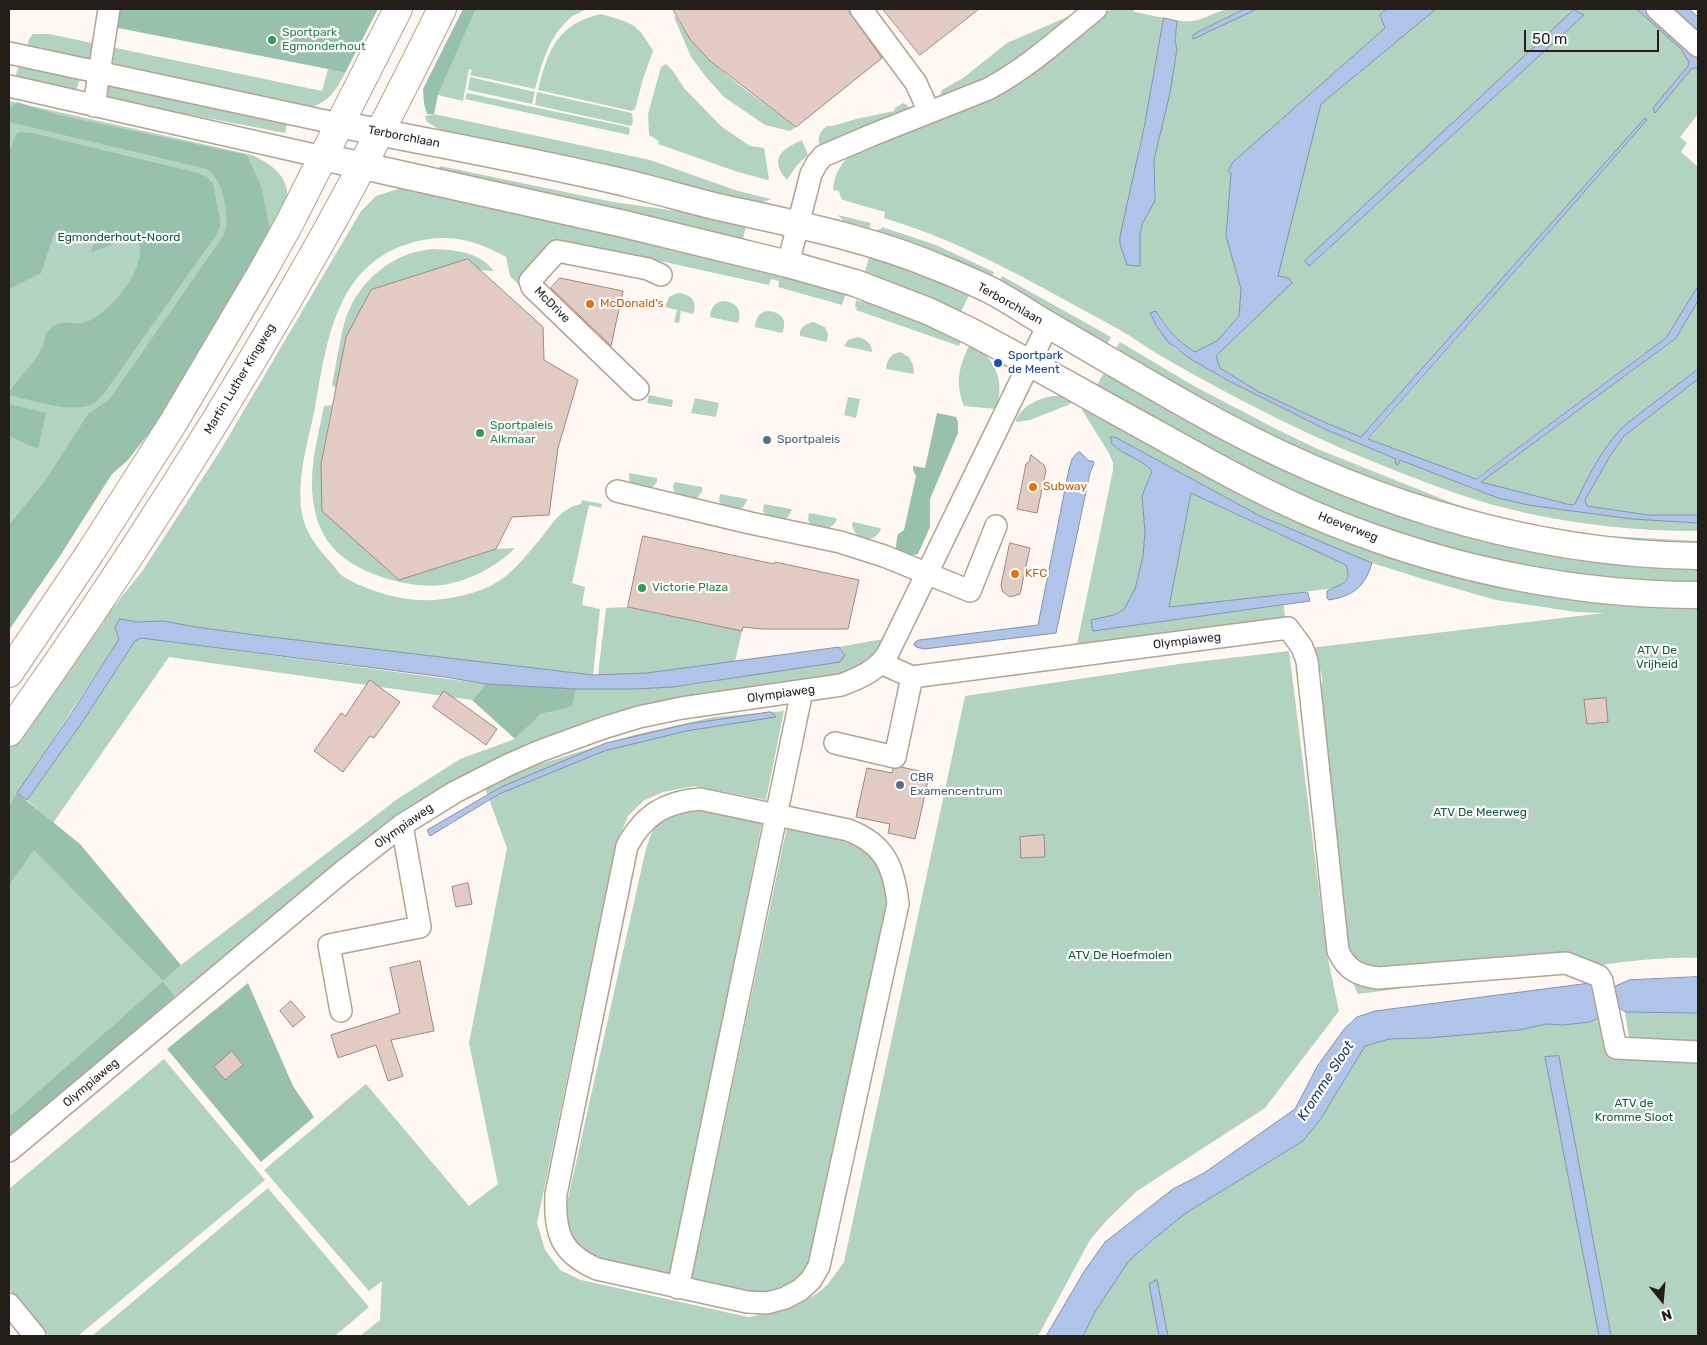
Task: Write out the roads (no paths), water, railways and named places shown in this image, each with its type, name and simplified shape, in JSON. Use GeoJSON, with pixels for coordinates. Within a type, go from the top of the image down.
{"type":"FeatureCollection","features":[{"type":"Feature","properties":{"kind":"highway"},"geometry":{"type":"LineString","coordinates":[[9,673],[90,553],[173,422],[286,230],[398,9]]}},
{"type":"Feature","properties":{"kind":"highway","name":"Martin Luther Kingweg"},"geometry":{"type":"LineString","coordinates":[[9,732],[87,621],[193,459],[323,238],[442,9]]}},
{"type":"Feature","properties":{"kind":"highway"},"geometry":{"type":"LineString","coordinates":[[9,660],[30,642]]}},
{"type":"Feature","properties":{"kind":"main road","name":"Terborchlaan"},"geometry":{"type":"LineString","coordinates":[[339,124],[630,184],[868,243],[934,266],[990,291],[1048,325]]}},
{"type":"Feature","properties":{"kind":"main road"},"geometry":{"type":"LineString","coordinates":[[323,157],[624,224],[788,264],[855,283],[912,304],[970,331],[1030,363]]}},
{"type":"Feature","properties":{"kind":"main road"},"geometry":{"type":"LineString","coordinates":[[1048,325],[1190,408],[1250,440],[1341,480],[1418,509],[1511,534],[1565,544],[1666,556],[1698,556]]}},
{"type":"Feature","properties":{"kind":"main road","name":"Hoeverweg"},"geometry":{"type":"LineString","coordinates":[[1030,363],[1228,474],[1286,502],[1370,536],[1439,559],[1524,578],[1616,591],[1698,595]]}},
{"type":"Feature","properties":{"kind":"street"},"geometry":{"type":"LineString","coordinates":[[94,106],[108,9]]}},
{"type":"Feature","properties":{"kind":"street"},"geometry":{"type":"LineString","coordinates":[[861,9],[916,83],[929,112]]}},
{"type":"Feature","properties":{"kind":"street"},"geometry":{"type":"LineString","coordinates":[[788,264],[812,174],[823,156],[988,89],[1006,79],[1096,9]]}},
{"type":"Feature","properties":{"kind":"street"},"geometry":{"type":"LineString","coordinates":[[1657,9],[1698,46]]}},
{"type":"Feature","properties":{"kind":"street","name":"Terborchlaan"},"geometry":{"type":"LineString","coordinates":[[9,54],[339,124]]}},
{"type":"Feature","properties":{"kind":"street"},"geometry":{"type":"LineString","coordinates":[[9,86],[323,157]]}},
{"type":"Feature","properties":{"kind":"street","name":"McDrive"},"geometry":{"type":"LineString","coordinates":[[638,389],[532,287],[530,281],[557,251],[648,269],[661,275]]}},
{"type":"Feature","properties":{"kind":"street","name":"Terborchlaan"},"geometry":{"type":"LineString","coordinates":[[1030,363],[1048,325]]}},
{"type":"Feature","properties":{"kind":"street","name":"Olympiaweg"},"geometry":{"type":"LineString","coordinates":[[9,1151],[334,878],[402,825],[454,792],[508,765],[603,728],[682,708],[827,688],[852,681],[870,672],[882,663],[1030,363]]}},
{"type":"Feature","properties":{"kind":"street"},"geometry":{"type":"LineString","coordinates":[[617,490],[750,523],[840,542],[884,556],[970,590],[996,526]]}},
{"type":"Feature","properties":{"kind":"street","name":"Olympiaweg"},"geometry":{"type":"LineString","coordinates":[[912,677],[1288,628],[1302,647],[1307,661],[1338,951],[1344,962],[1359,974],[1378,978],[1566,963],[1599,976],[1604,986],[1616,1048],[1698,1052]]}},
{"type":"Feature","properties":{"kind":"street"},"geometry":{"type":"LineString","coordinates":[[835,743],[895,756],[912,677],[882,663]]}},
{"type":"Feature","properties":{"kind":"street"},"geometry":{"type":"LineString","coordinates":[[678,1288],[802,692]]}},
{"type":"Feature","properties":{"kind":"street"},"geometry":{"type":"LineString","coordinates":[[700,799],[848,830],[863,836],[875,846],[886,860],[896,882],[898,904],[819,1266],[811,1280],[800,1290],[785,1298],[767,1303],[748,1302],[678,1288],[597,1269],[581,1262],[567,1249],[557,1229],[555,1210],[556,1194],[627,846],[636,830],[648,817],[663,807],[683,800],[700,799]]}},
{"type":"Feature","properties":{"kind":"street"},"geometry":{"type":"LineString","coordinates":[[342,1011],[329,945],[420,927],[402,825]]}},
{"type":"Feature","properties":{"kind":"street"},"geometry":{"type":"LineString","coordinates":[[9,1304],[35,1336]]}},
{"type":"Feature","properties":{"kind":"water"},"geometry":{"type":"Polygon","coordinates":[[[1245,9],[1257,9],[1193,39],[1193,35],[1196,33],[1245,9]]]}},
{"type":"Feature","properties":{"kind":"water"},"geometry":{"type":"Polygon","coordinates":[[[1387,9],[1436,9],[1321,104],[1278,276],[1289,278],[1292,283],[1216,356],[1220,368],[1259,392],[1361,437],[1645,118],[1647,120],[1368,439],[1476,479],[1666,338],[1698,286],[1698,301],[1676,338],[1481,482],[1571,505],[1575,504],[1597,462],[1617,433],[1698,369],[1698,379],[1624,436],[1610,456],[1585,500],[1587,506],[1648,515],[1698,515],[1698,523],[1632,519],[1528,505],[1498,498],[1400,460],[1398,465],[1395,463],[1396,459],[1327,430],[1229,381],[1189,358],[1168,342],[1156,325],[1150,313],[1156,311],[1173,334],[1195,352],[1217,341],[1239,316],[1241,289],[1226,236],[1231,173],[1228,171],[1233,162],[1385,28],[1380,15],[1387,9]]]}},
{"type":"Feature","properties":{"kind":"water"},"geometry":{"type":"Polygon","coordinates":[[[1637,9],[1645,9],[1698,60],[1698,68],[1692,68],[1655,113],[1653,108],[1688,66],[1689,62],[1681,49],[1637,9]]]}},
{"type":"Feature","properties":{"kind":"water"},"geometry":{"type":"Polygon","coordinates":[[[1671,9],[1689,9],[1698,17],[1698,33],[1671,9]]]}},
{"type":"Feature","properties":{"kind":"water"},"geometry":{"type":"Polygon","coordinates":[[[1574,10],[1584,15],[1309,266],[1305,261],[1574,10]]]}},
{"type":"Feature","properties":{"kind":"water"},"geometry":{"type":"Polygon","coordinates":[[[1164,18],[1177,21],[1175,41],[1177,49],[1170,93],[1154,160],[1155,201],[1142,224],[1140,266],[1127,265],[1120,244],[1120,236],[1144,128],[1164,18]]]}},
{"type":"Feature","properties":{"kind":"water"},"geometry":{"type":"Polygon","coordinates":[[[1111,437],[1115,437],[1260,516],[1372,563],[1366,578],[1351,593],[1329,600],[1327,598],[1327,591],[1344,583],[1348,577],[1346,565],[1191,493],[1169,607],[1306,592],[1310,601],[1093,631],[1091,620],[1114,615],[1124,609],[1135,589],[1143,556],[1145,532],[1142,496],[1152,471],[1143,463],[1112,444],[1111,437]]]}},
{"type":"Feature","properties":{"kind":"water"},"geometry":{"type":"Polygon","coordinates":[[[1080,452],[1089,461],[1094,463],[1090,473],[1056,633],[924,649],[916,647],[914,645],[915,642],[919,640],[1038,625],[1069,469],[1072,459],[1080,452]]]}},
{"type":"Feature","properties":{"kind":"water"},"geometry":{"type":"Polygon","coordinates":[[[120,619],[137,622],[163,621],[254,635],[593,675],[647,673],[839,647],[845,655],[840,662],[673,687],[576,689],[486,684],[445,677],[141,638],[135,641],[81,724],[27,800],[17,793],[119,639],[115,628],[120,619]]]}},
{"type":"Feature","properties":{"kind":"water"},"geometry":{"type":"Polygon","coordinates":[[[771,712],[776,717],[686,731],[604,751],[499,794],[430,836],[427,830],[501,787],[606,743],[688,724],[771,712]]]}},
{"type":"Feature","properties":{"kind":"water","name":"Kromme Sloot"},"geometry":{"type":"Polygon","coordinates":[[[1698,977],[1698,1013],[1625,1012],[1614,1004],[1600,1007],[1598,1018],[1590,1022],[1563,1025],[1546,1024],[1519,1030],[1428,1038],[1389,1039],[1365,1046],[1322,1117],[1303,1141],[1186,1213],[1150,1242],[1128,1262],[1095,1312],[1083,1336],[1046,1336],[1085,1270],[1105,1242],[1173,1189],[1204,1173],[1295,1109],[1318,1065],[1345,1028],[1357,1017],[1375,1011],[1590,983],[1600,993],[1629,980],[1698,977]]]}},
{"type":"Feature","properties":{"kind":"water"},"geometry":{"type":"Polygon","coordinates":[[[1559,1056],[1611,1336],[1599,1336],[1545,1057],[1559,1056]]]}},
{"type":"Feature","properties":{"kind":"water"},"geometry":{"type":"Polygon","coordinates":[[[1157,1280],[1168,1336],[1159,1336],[1149,1284],[1157,1280]]]}},
{"type":"Feature","properties":{"kind":"place","name":"Sportpark Egmonderhout"},"geometry":{"type":"Point","coordinates":[272,40]}},
{"type":"Feature","properties":{"kind":"place","name":"McDonald's"},"geometry":{"type":"Point","coordinates":[590,304]}},
{"type":"Feature","properties":{"kind":"place","name":"Sportpark de Meent"},"geometry":{"type":"Point","coordinates":[998,363]}},
{"type":"Feature","properties":{"kind":"place","name":"Sportpaleis Alkmaar"},"geometry":{"type":"Point","coordinates":[480,433]}},
{"type":"Feature","properties":{"kind":"place","name":"Sportpaleis"},"geometry":{"type":"Point","coordinates":[767,440]}},
{"type":"Feature","properties":{"kind":"place","name":"Subway"},"geometry":{"type":"Point","coordinates":[1033,487]}},
{"type":"Feature","properties":{"kind":"place","name":"KFC"},"geometry":{"type":"Point","coordinates":[1015,574]}},
{"type":"Feature","properties":{"kind":"place","name":"Victorie Plaza"},"geometry":{"type":"Point","coordinates":[642,588]}},
{"type":"Feature","properties":{"kind":"place","name":"CBR Examencentrum"},"geometry":{"type":"Point","coordinates":[900,785]}},
{"type":"Feature","properties":{"kind":"park label","name":"Egmonderhout-Noord"},"geometry":{"type":"Point","coordinates":[119,238]}},
{"type":"Feature","properties":{"kind":"park label","name":"ATV De Vrijheid"},"geometry":{"type":"Point","coordinates":[1657,658]}},
{"type":"Feature","properties":{"kind":"park label","name":"ATV De Meerweg"},"geometry":{"type":"Point","coordinates":[1480,813]}},
{"type":"Feature","properties":{"kind":"park label","name":"ATV De Hoefmolen"},"geometry":{"type":"Point","coordinates":[1120,956]}},
{"type":"Feature","properties":{"kind":"park label","name":"ATV de Kromme Sloot"},"geometry":{"type":"Point","coordinates":[1634,1111]}}]}
